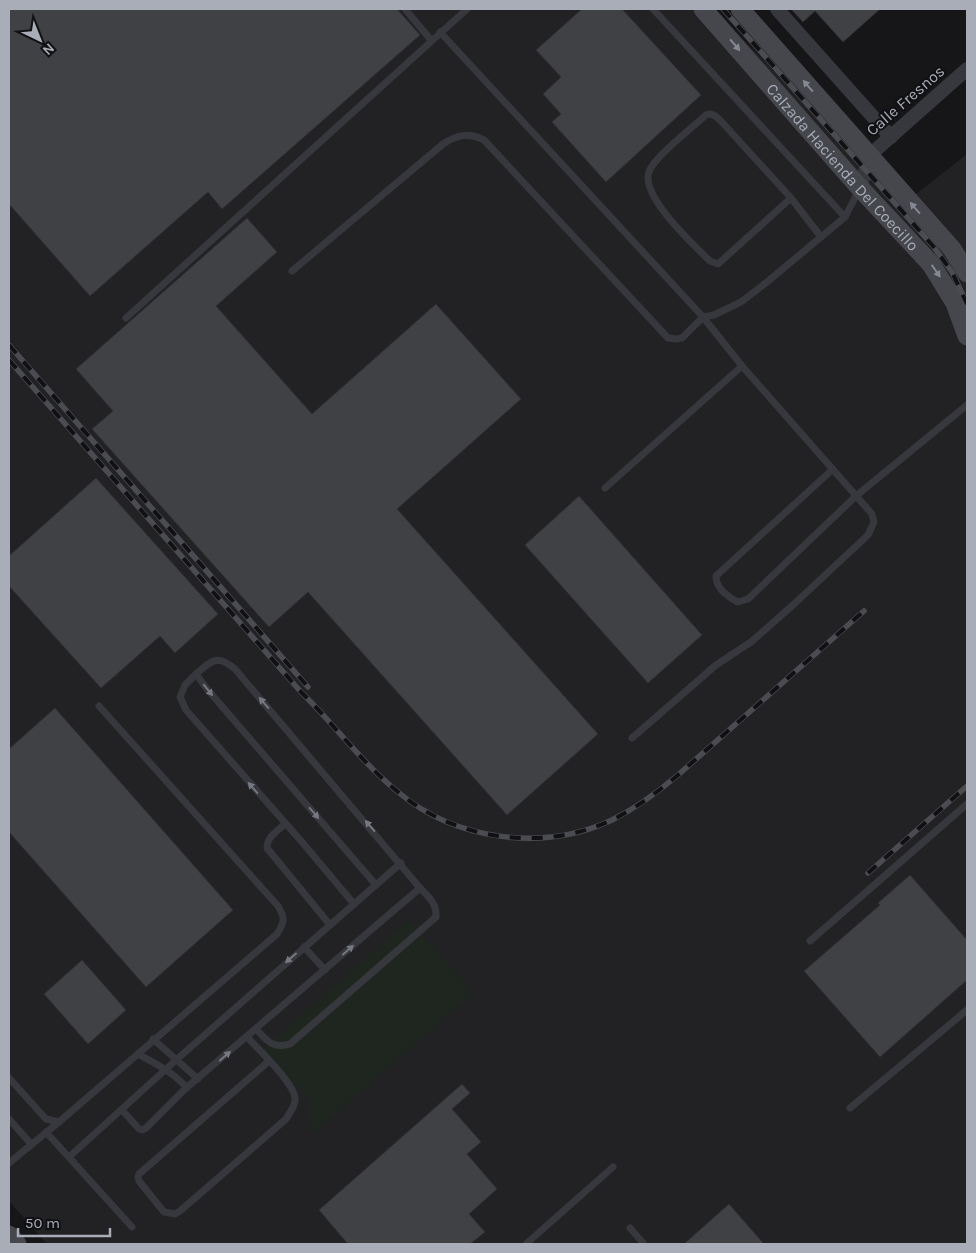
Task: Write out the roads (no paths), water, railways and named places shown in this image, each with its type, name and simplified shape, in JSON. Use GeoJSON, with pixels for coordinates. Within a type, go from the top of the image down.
{"type":"FeatureCollection","features":[{"type":"Feature","properties":{"kind":"main road","name":"Calzada Hacienda Del Coecillo"},"geometry":{"type":"LineString","coordinates":[[703,9],[860,188],[931,264],[955,303],[967,336]]}},
{"type":"Feature","properties":{"kind":"main road","name":"Calzada Hacienda Del Coecillo"},"geometry":{"type":"LineString","coordinates":[[740,9],[952,249],[967,273]]}},
{"type":"Feature","properties":{"kind":"main road"},"geometry":{"type":"LineString","coordinates":[[9,1235],[17,1244]]}},
{"type":"Feature","properties":{"kind":"street"},"geometry":{"type":"LineString","coordinates":[[777,9],[890,137]]}},
{"type":"Feature","properties":{"kind":"street","name":"Calle Fresnos"},"geometry":{"type":"LineString","coordinates":[[860,188],[870,155],[967,70]]}},
{"type":"Feature","properties":{"kind":"lane"},"geometry":{"type":"LineString","coordinates":[[405,9],[431,40]]}},
{"type":"Feature","properties":{"kind":"lane"},"geometry":{"type":"LineString","coordinates":[[126,318],[467,9]]}},
{"type":"Feature","properties":{"kind":"lane"},"geometry":{"type":"LineString","coordinates":[[653,9],[845,217]]}},
{"type":"Feature","properties":{"kind":"lane"},"geometry":{"type":"LineString","coordinates":[[440,32],[703,317],[742,366],[872,514],[874,522],[868,535],[751,642],[716,665],[632,738]]}},
{"type":"Feature","properties":{"kind":"lane"},"geometry":{"type":"LineString","coordinates":[[791,198],[720,262],[715,264],[674,224],[655,199],[650,190],[648,172],[656,161],[706,115],[714,115],[791,198],[821,238]]}},
{"type":"Feature","properties":{"kind":"lane"},"geometry":{"type":"LineString","coordinates":[[292,271],[443,144],[456,136],[468,135],[484,140],[668,338],[676,339],[682,338],[703,317],[714,315],[741,302],[821,238],[845,217],[860,188]]}},
{"type":"Feature","properties":{"kind":"lane"},"geometry":{"type":"LineString","coordinates":[[605,488],[742,366]]}},
{"type":"Feature","properties":{"kind":"lane"},"geometry":{"type":"LineString","coordinates":[[833,469],[719,572],[715,580],[720,588],[738,602],[748,599],[856,496],[967,405]]}},
{"type":"Feature","properties":{"kind":"lane"},"geometry":{"type":"LineString","coordinates":[[256,1029],[265,1039],[277,1046],[290,1044],[436,917],[436,910],[432,900],[235,669],[225,661],[215,660],[210,662],[182,690],[180,697],[183,706],[354,904]]}},
{"type":"Feature","properties":{"kind":"lane"},"geometry":{"type":"LineString","coordinates":[[196,674],[376,885]]}},
{"type":"Feature","properties":{"kind":"lane"},"geometry":{"type":"LineString","coordinates":[[9,1163],[277,934],[282,926],[284,917],[278,906],[99,706]]}},
{"type":"Feature","properties":{"kind":"lane"},"geometry":{"type":"LineString","coordinates":[[810,941],[967,804]]}},
{"type":"Feature","properties":{"kind":"lane"},"geometry":{"type":"LineString","coordinates":[[285,824],[271,836],[266,848],[330,925]]}},
{"type":"Feature","properties":{"kind":"lane"},"geometry":{"type":"LineString","coordinates":[[69,1157],[304,947],[401,864]]}},
{"type":"Feature","properties":{"kind":"lane"},"geometry":{"type":"LineString","coordinates":[[122,1110],[139,1129],[143,1130],[198,1078],[420,888]]}},
{"type":"Feature","properties":{"kind":"lane"},"geometry":{"type":"LineString","coordinates":[[304,947],[325,970]]}},
{"type":"Feature","properties":{"kind":"lane"},"geometry":{"type":"LineString","coordinates":[[850,1108],[967,1010]]}},
{"type":"Feature","properties":{"kind":"lane"},"geometry":{"type":"LineString","coordinates":[[247,1037],[269,1061],[288,1082],[295,1098],[294,1105],[286,1119],[180,1211],[174,1214],[164,1212],[139,1182],[139,1174],[269,1061]]}},
{"type":"Feature","properties":{"kind":"lane"},"geometry":{"type":"LineString","coordinates":[[153,1039],[198,1078]]}},
{"type":"Feature","properties":{"kind":"lane"},"geometry":{"type":"LineString","coordinates":[[138,1054],[179,1078],[187,1088]]}},
{"type":"Feature","properties":{"kind":"lane"},"geometry":{"type":"LineString","coordinates":[[9,1078],[46,1119],[59,1122]]}},
{"type":"Feature","properties":{"kind":"lane"},"geometry":{"type":"LineString","coordinates":[[9,1120],[31,1144]]}},
{"type":"Feature","properties":{"kind":"lane"},"geometry":{"type":"LineString","coordinates":[[46,1132],[132,1227]]}},
{"type":"Feature","properties":{"kind":"lane"},"geometry":{"type":"LineString","coordinates":[[526,1244],[613,1167]]}},
{"type":"Feature","properties":{"kind":"lane"},"geometry":{"type":"LineString","coordinates":[[630,1228],[644,1244]]}},
{"type":"Feature","properties":{"kind":"railway"},"geometry":{"type":"LineString","coordinates":[[723,9],[933,246],[952,272],[967,304]]}},
{"type":"Feature","properties":{"kind":"railway"},"geometry":{"type":"LineString","coordinates":[[9,345],[308,687]]}},
{"type":"Feature","properties":{"kind":"railway"},"geometry":{"type":"LineString","coordinates":[[9,360],[301,692],[372,769],[421,809],[446,822],[473,831],[501,836],[530,838],[558,836],[586,830],[621,815],[663,788],[864,611]]}},
{"type":"Feature","properties":{"kind":"railway"},"geometry":{"type":"LineString","coordinates":[[868,873],[967,786]]}}]}
